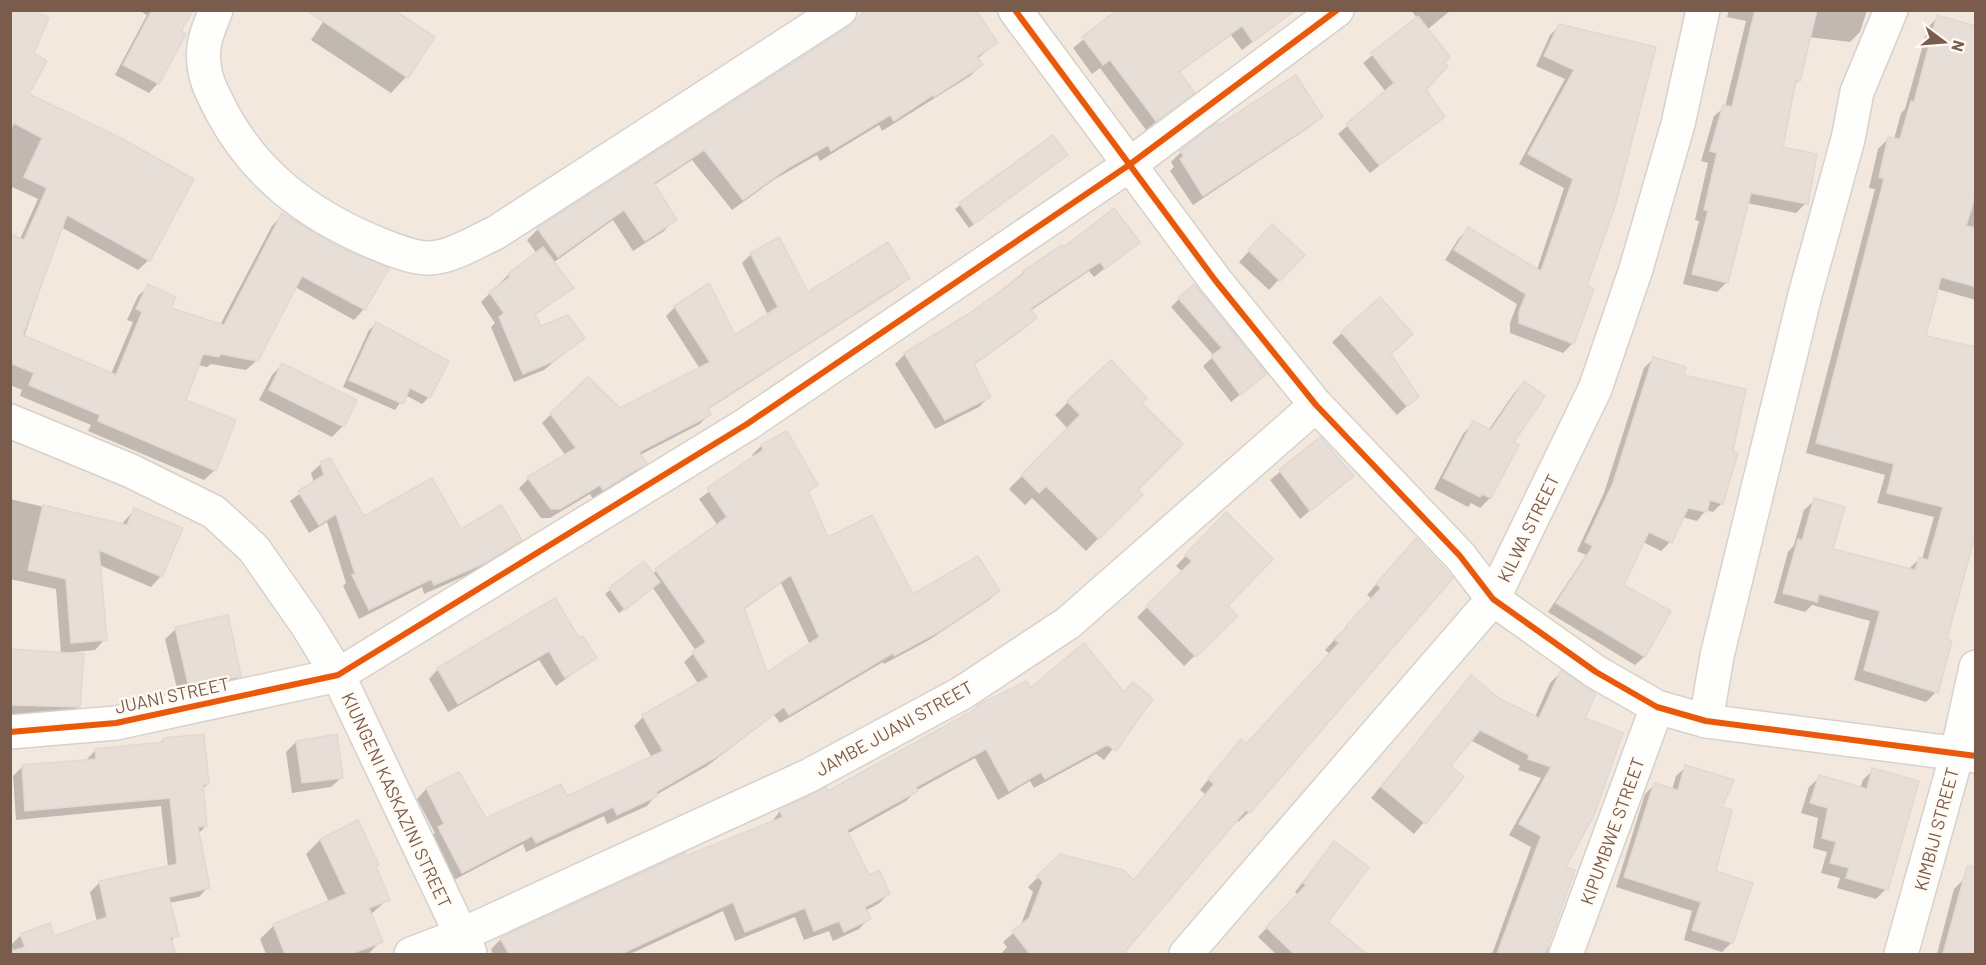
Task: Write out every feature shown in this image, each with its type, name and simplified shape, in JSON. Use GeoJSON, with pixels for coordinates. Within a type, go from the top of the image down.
{"type":"FeatureCollection","features":[{"type":"Feature","properties":{"kind":"street"},"geometry":{"type":"LineString","coordinates":[[216,10],[205,38],[204,63],[211,92],[237,140],[267,176],[298,202],[344,229],[386,247],[427,258],[457,250],[495,233],[840,10]]}},
{"type":"Feature","properties":{"kind":"street"},"geometry":{"type":"LineString","coordinates":[[1015,10],[1215,280],[1316,405],[1460,556],[1494,599],[1596,672],[1657,707],[1706,722],[1966,755]]}},
{"type":"Feature","properties":{"kind":"street","name":"JUANI STREET"},"geometry":{"type":"LineString","coordinates":[[10,732],[116,723],[338,675],[747,424],[1129,165],[1337,10]]}},
{"type":"Feature","properties":{"kind":"street","name":"KILWA STREET"},"geometry":{"type":"LineString","coordinates":[[1186,954],[1494,599],[1595,389],[1653,214],[1678,124],[1703,10]]}},
{"type":"Feature","properties":{"kind":"street"},"geometry":{"type":"LineString","coordinates":[[1706,722],[1717,656],[1805,295],[1848,139],[1857,92],[1891,10]]}},
{"type":"Feature","properties":{"kind":"street","name":"JAMBE JUANI STREET"},"geometry":{"type":"LineString","coordinates":[[411,954],[466,945],[808,776],[962,693],[1068,623],[1316,405]]}},
{"type":"Feature","properties":{"kind":"street","name":"KIUNGENI KASKAZINI STREET"},"geometry":{"type":"LineString","coordinates":[[10,421],[131,471],[214,512],[254,549],[308,625],[338,675],[466,945]]}},
{"type":"Feature","properties":{"kind":"street","name":"KIMBIJI STREET"},"geometry":{"type":"LineString","coordinates":[[1901,954],[1966,755],[1976,668]]}},
{"type":"Feature","properties":{"kind":"street","name":"KIPUMBWE STREET"},"geometry":{"type":"LineString","coordinates":[[1566,954],[1657,707]]}},
{"type":"Feature","properties":{"kind":"shaded area"},"geometry":{"type":"Polygon","coordinates":[[[11,11],[1975,11],[1975,954],[11,954],[11,11]]]}},
{"type":"Feature","properties":{"kind":"building"},"geometry":{"type":"Polygon","coordinates":[[[10,10],[33,10],[49,18],[34,53],[47,61],[29,94],[119,137],[194,179],[150,261],[67,215],[23,335],[116,375],[142,312],[136,309],[148,284],[176,297],[171,308],[224,325],[282,213],[337,246],[389,268],[365,310],[302,276],[258,361],[220,354],[219,357],[203,354],[186,400],[236,420],[216,471],[98,421],[100,415],[29,385],[34,373],[10,363],[10,234],[24,240],[47,188],[24,177],[42,138],[14,123],[10,130],[10,10]]]}},
{"type":"Feature","properties":{"kind":"building"},"geometry":{"type":"Polygon","coordinates":[[[152,10],[193,10],[181,31],[186,34],[159,84],[123,65],[152,10]]]}},
{"type":"Feature","properties":{"kind":"building"},"geometry":{"type":"Polygon","coordinates":[[[306,10],[394,10],[435,37],[408,78],[306,10]]]}},
{"type":"Feature","properties":{"kind":"building"},"geometry":{"type":"Polygon","coordinates":[[[865,10],[976,10],[998,43],[977,56],[983,65],[934,97],[933,95],[894,121],[890,115],[831,151],[828,145],[788,168],[743,200],[704,150],[654,183],[677,220],[645,241],[624,210],[558,257],[537,228],[850,26],[865,10]]]}},
{"type":"Feature","properties":{"kind":"building"},"geometry":{"type":"Polygon","coordinates":[[[1117,10],[1295,10],[1253,42],[1242,26],[1179,72],[1195,93],[1156,121],[1110,60],[1103,65],[1082,37],[1117,10]]]}},
{"type":"Feature","properties":{"kind":"building"},"geometry":{"type":"Polygon","coordinates":[[[1755,10],[1817,10],[1800,81],[1796,80],[1783,147],[1817,154],[1808,204],[1751,193],[1728,283],[1692,274],[1708,211],[1704,210],[1717,153],[1710,151],[1723,105],[1732,107],[1755,10]]]}},
{"type":"Feature","properties":{"kind":"building"},"geometry":{"type":"Polygon","coordinates":[[[1937,15],[1976,26],[1976,194],[1966,226],[1976,228],[1976,287],[1941,277],[1926,336],[1976,347],[1976,532],[1947,639],[1952,641],[1938,693],[1864,670],[1880,611],[1819,594],[1817,602],[1783,593],[1798,539],[1802,541],[1814,498],[1845,507],[1833,549],[1915,570],[1919,557],[1928,560],[1943,507],[1887,493],[1894,464],[1816,443],[1884,179],[1879,177],[1888,137],[1900,139],[1911,101],[1914,102],[1937,15]]]}},
{"type":"Feature","properties":{"kind":"building"},"geometry":{"type":"Polygon","coordinates":[[[1418,16],[1450,57],[1444,63],[1448,66],[1426,90],[1445,117],[1379,165],[1346,124],[1394,83],[1371,53],[1418,16]]]}},
{"type":"Feature","properties":{"kind":"building"},"geometry":{"type":"Polygon","coordinates":[[[1559,24],[1656,47],[1616,203],[1587,286],[1594,289],[1574,344],[1519,323],[1519,312],[1526,294],[1454,250],[1468,227],[1541,271],[1573,179],[1528,154],[1574,70],[1544,56],[1559,24]]]}},
{"type":"Feature","properties":{"kind":"building"},"geometry":{"type":"Polygon","coordinates":[[[1296,75],[1323,117],[1203,196],[1180,159],[1184,156],[1180,151],[1217,122],[1219,125],[1296,75]]]}},
{"type":"Feature","properties":{"kind":"building"},"geometry":{"type":"Polygon","coordinates":[[[1053,135],[1068,155],[974,224],[959,203],[1053,135]]]}},
{"type":"Feature","properties":{"kind":"building"},"geometry":{"type":"Polygon","coordinates":[[[1114,208],[1140,242],[1105,269],[1100,262],[1030,309],[1037,318],[974,364],[991,397],[945,420],[904,353],[970,313],[1025,273],[1023,271],[1062,245],[1064,247],[1114,208]]]}},
{"type":"Feature","properties":{"kind":"building"},"geometry":{"type":"Polygon","coordinates":[[[1272,224],[1305,255],[1280,281],[1248,250],[1272,224]]]}},
{"type":"Feature","properties":{"kind":"building"},"geometry":{"type":"Polygon","coordinates":[[[779,237],[808,292],[888,242],[910,278],[708,408],[711,415],[639,452],[647,463],[603,490],[600,485],[560,509],[551,509],[527,477],[576,448],[550,413],[588,377],[620,408],[710,362],[674,306],[709,283],[735,335],[778,307],[750,253],[779,237]]]}},
{"type":"Feature","properties":{"kind":"building"},"geometry":{"type":"Polygon","coordinates":[[[543,247],[574,288],[535,314],[541,326],[568,315],[585,338],[554,361],[523,374],[499,317],[504,313],[489,292],[510,277],[508,274],[543,247]]]}},
{"type":"Feature","properties":{"kind":"building"},"geometry":{"type":"Polygon","coordinates":[[[1194,284],[1267,374],[1240,395],[1211,356],[1222,348],[1178,298],[1194,284]]]}},
{"type":"Feature","properties":{"kind":"building"},"geometry":{"type":"Polygon","coordinates":[[[1380,297],[1413,334],[1391,354],[1419,397],[1407,406],[1341,332],[1380,297]]]}},
{"type":"Feature","properties":{"kind":"building"},"geometry":{"type":"Polygon","coordinates":[[[376,322],[449,361],[430,398],[410,388],[403,404],[349,380],[376,322]]]}},
{"type":"Feature","properties":{"kind":"building"},"geometry":{"type":"Polygon","coordinates":[[[1653,357],[1686,367],[1684,375],[1746,389],[1733,451],[1738,453],[1723,504],[1710,500],[1707,512],[1688,508],[1672,543],[1649,532],[1624,585],[1671,611],[1645,657],[1556,603],[1593,546],[1585,542],[1613,483],[1653,357]]]}},
{"type":"Feature","properties":{"kind":"building"},"geometry":{"type":"Polygon","coordinates":[[[1111,360],[1147,398],[1142,403],[1183,444],[1138,490],[1143,495],[1099,539],[1046,486],[1039,493],[1021,475],[1080,415],[1067,401],[1111,360]]]}},
{"type":"Feature","properties":{"kind":"building"},"geometry":{"type":"Polygon","coordinates":[[[282,363],[357,400],[344,427],[269,390],[282,363]]]}},
{"type":"Feature","properties":{"kind":"building"},"geometry":{"type":"Polygon","coordinates":[[[1524,381],[1545,396],[1514,442],[1519,445],[1491,498],[1482,494],[1480,497],[1443,478],[1473,421],[1491,430],[1524,381]]]}},
{"type":"Feature","properties":{"kind":"building"},"geometry":{"type":"Polygon","coordinates":[[[787,431],[818,485],[808,491],[828,537],[872,515],[913,594],[978,556],[1000,591],[940,631],[894,656],[893,653],[789,715],[784,707],[718,756],[656,792],[658,796],[617,815],[613,807],[536,843],[532,836],[462,873],[438,827],[444,824],[426,788],[459,772],[486,818],[561,784],[567,796],[663,751],[642,715],[709,677],[692,652],[706,642],[655,569],[727,517],[707,488],[763,450],[761,445],[787,431]],[[791,575],[744,608],[767,672],[819,637],[791,575]]]}},
{"type":"Feature","properties":{"kind":"building"},"geometry":{"type":"Polygon","coordinates":[[[1320,437],[1354,476],[1310,511],[1279,470],[1320,437]]]}},
{"type":"Feature","properties":{"kind":"building"},"geometry":{"type":"Polygon","coordinates":[[[330,458],[364,516],[432,478],[461,529],[501,505],[522,540],[485,563],[434,585],[431,579],[369,610],[352,575],[355,574],[336,514],[319,525],[298,491],[324,475],[320,462],[330,458]]]}},
{"type":"Feature","properties":{"kind":"building"},"geometry":{"type":"Polygon","coordinates":[[[43,505],[127,525],[134,508],[183,528],[162,577],[99,550],[107,640],[71,643],[66,579],[28,570],[43,505]]]}},
{"type":"Feature","properties":{"kind":"building"},"geometry":{"type":"Polygon","coordinates":[[[1226,512],[1273,559],[1228,606],[1238,616],[1196,657],[1146,606],[1192,561],[1185,555],[1226,512]]]}},
{"type":"Feature","properties":{"kind":"building"},"geometry":{"type":"Polygon","coordinates":[[[1416,538],[1453,578],[1250,813],[1246,810],[1123,954],[1030,954],[1012,931],[1029,918],[1043,882],[1037,876],[1060,854],[1123,870],[1134,880],[1214,784],[1208,779],[1241,739],[1246,744],[1339,643],[1334,639],[1347,628],[1346,626],[1381,588],[1376,584],[1416,538]]]}},
{"type":"Feature","properties":{"kind":"building"},"geometry":{"type":"Polygon","coordinates":[[[644,561],[660,582],[625,610],[609,588],[644,561]]]}},
{"type":"Feature","properties":{"kind":"building"},"geometry":{"type":"Polygon","coordinates":[[[555,598],[579,638],[583,636],[597,658],[565,678],[549,651],[458,704],[437,668],[555,598]]]}},
{"type":"Feature","properties":{"kind":"building"},"geometry":{"type":"Polygon","coordinates":[[[228,615],[241,676],[189,688],[175,627],[228,615]]]}},
{"type":"Feature","properties":{"kind":"building"},"geometry":{"type":"Polygon","coordinates":[[[1084,643],[1124,692],[1133,682],[1153,699],[1116,751],[1107,745],[1045,779],[1041,772],[1009,791],[986,749],[916,787],[918,791],[847,830],[869,875],[879,870],[890,894],[865,907],[871,919],[844,932],[839,921],[814,931],[805,908],[745,932],[733,902],[621,954],[509,954],[500,938],[685,853],[686,856],[783,817],[779,810],[826,787],[828,791],[974,710],[978,705],[1026,681],[1030,688],[1084,643]]]}},
{"type":"Feature","properties":{"kind":"building"},"geometry":{"type":"Polygon","coordinates":[[[10,649],[84,654],[80,707],[10,705],[10,649]]]}},
{"type":"Feature","properties":{"kind":"building"},"geometry":{"type":"Polygon","coordinates":[[[1561,670],[1596,694],[1585,718],[1623,733],[1594,815],[1566,867],[1575,870],[1545,954],[1497,954],[1541,836],[1519,824],[1551,767],[1528,759],[1529,755],[1480,730],[1451,766],[1464,777],[1426,824],[1381,787],[1471,675],[1500,699],[1539,718],[1561,670]]]}},
{"type":"Feature","properties":{"kind":"building"},"geometry":{"type":"Polygon","coordinates":[[[204,734],[209,784],[203,785],[207,826],[198,827],[210,888],[169,897],[179,936],[170,938],[176,954],[13,954],[12,951],[25,947],[20,934],[50,923],[54,936],[107,917],[99,881],[177,864],[170,798],[25,811],[22,765],[96,759],[95,749],[163,742],[163,738],[204,734]]]}},
{"type":"Feature","properties":{"kind":"building"},"geometry":{"type":"Polygon","coordinates":[[[337,734],[343,778],[302,783],[296,741],[337,734]]]}},
{"type":"Feature","properties":{"kind":"building"},"geometry":{"type":"Polygon","coordinates":[[[1685,765],[1734,780],[1722,807],[1732,810],[1716,871],[1753,883],[1733,943],[1692,930],[1701,902],[1624,877],[1654,783],[1678,790],[1685,765]]]}},
{"type":"Feature","properties":{"kind":"building"},"geometry":{"type":"Polygon","coordinates":[[[1872,768],[1919,781],[1888,890],[1846,878],[1849,868],[1830,863],[1836,842],[1822,838],[1828,808],[1810,803],[1819,775],[1867,789],[1872,768]]]}},
{"type":"Feature","properties":{"kind":"building"},"geometry":{"type":"Polygon","coordinates":[[[358,820],[379,865],[376,867],[390,900],[369,908],[383,942],[351,954],[285,954],[273,924],[346,894],[320,839],[358,820]]]}},
{"type":"Feature","properties":{"kind":"building"},"geometry":{"type":"Polygon","coordinates":[[[1334,841],[1369,867],[1328,922],[1367,954],[1294,954],[1266,927],[1306,885],[1303,883],[1334,841]]]}},
{"type":"Feature","properties":{"kind":"building"},"geometry":{"type":"Polygon","coordinates":[[[1967,866],[1976,867],[1976,954],[1943,954],[1967,866]]]}},
{"type":"Feature","properties":{"kind":"cycle path"},"geometry":{"type":"LineString","coordinates":[[1015,10],[1215,280],[1316,405],[1460,556],[1493,599],[1596,672],[1657,707],[1706,721],[1976,756]]}},
{"type":"Feature","properties":{"kind":"cycle path"},"geometry":{"type":"LineString","coordinates":[[10,732],[116,723],[338,675],[747,424],[1129,165],[1337,10]]}}]}
